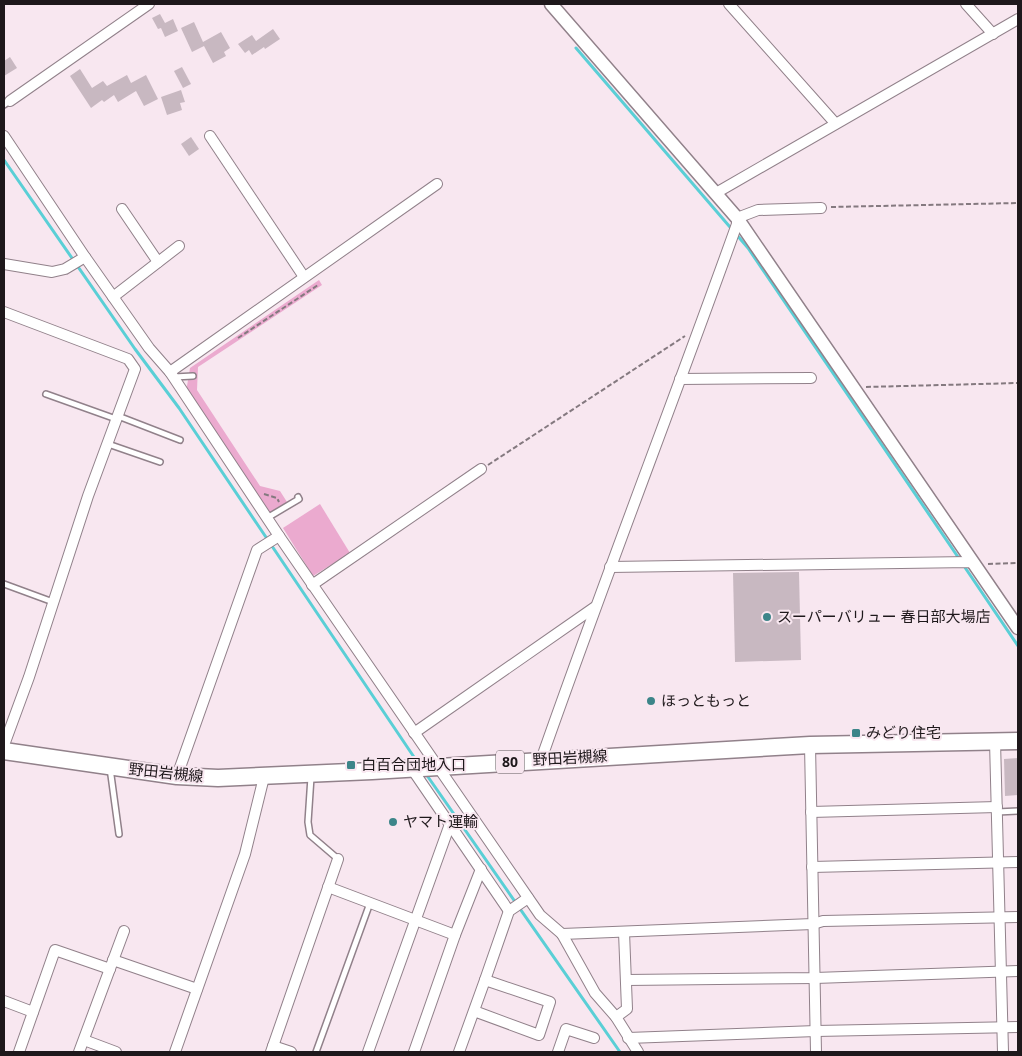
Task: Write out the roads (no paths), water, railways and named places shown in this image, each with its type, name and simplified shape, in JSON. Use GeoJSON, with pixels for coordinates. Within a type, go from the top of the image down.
{"type":"FeatureCollection","features":[{"type":"Feature","properties":{"kind":"main road","name":"野田岩槻線"},"geometry":{"type":"LineString","coordinates":[[4,751],[177,776],[218,778],[412,769],[810,745],[1018,741]]}},
{"type":"Feature","properties":{"kind":"street"},"geometry":{"type":"LineString","coordinates":[[7,103],[149,4]]}},
{"type":"Feature","properties":{"kind":"street"},"geometry":{"type":"LineString","coordinates":[[552,4],[716,193],[737,221],[1018,628]]}},
{"type":"Feature","properties":{"kind":"street"},"geometry":{"type":"LineString","coordinates":[[729,4],[835,123]]}},
{"type":"Feature","properties":{"kind":"street"},"geometry":{"type":"LineString","coordinates":[[966,4],[993,34]]}},
{"type":"Feature","properties":{"kind":"street"},"geometry":{"type":"LineString","coordinates":[[716,193],[835,123],[1016,22]]}},
{"type":"Feature","properties":{"kind":"street"},"geometry":{"type":"LineString","coordinates":[[4,136],[85,257],[149,348],[172,375],[312,585],[528,898],[540,915],[562,934],[595,993],[616,1017],[638,1052]]}},
{"type":"Feature","properties":{"kind":"street"},"geometry":{"type":"LineString","coordinates":[[210,136],[304,277]]}},
{"type":"Feature","properties":{"kind":"street"},"geometry":{"type":"LineString","coordinates":[[172,375],[304,277],[437,184]]}},
{"type":"Feature","properties":{"kind":"street"},"geometry":{"type":"LineString","coordinates":[[541,760],[595,607],[700,326],[737,221],[758,210],[821,208]]}},
{"type":"Feature","properties":{"kind":"street"},"geometry":{"type":"LineString","coordinates":[[122,209],[158,262]]}},
{"type":"Feature","properties":{"kind":"street"},"geometry":{"type":"LineString","coordinates":[[113,296],[179,246]]}},
{"type":"Feature","properties":{"kind":"street"},"geometry":{"type":"LineString","coordinates":[[4,264],[52,272],[65,268],[85,257]]}},
{"type":"Feature","properties":{"kind":"street"},"geometry":{"type":"LineString","coordinates":[[4,312],[128,359],[136,369],[88,496],[29,677],[4,745]]}},
{"type":"Feature","properties":{"kind":"street"},"geometry":{"type":"LineString","coordinates":[[680,379],[811,378]]}},
{"type":"Feature","properties":{"kind":"street"},"geometry":{"type":"LineString","coordinates":[[312,585],[481,469]]}},
{"type":"Feature","properties":{"kind":"street"},"geometry":{"type":"LineString","coordinates":[[177,776],[257,550],[279,536]]}},
{"type":"Feature","properties":{"kind":"street"},"geometry":{"type":"LineString","coordinates":[[610,567],[972,563]]}},
{"type":"Feature","properties":{"kind":"street"},"geometry":{"type":"LineString","coordinates":[[414,733],[595,607]]}},
{"type":"Feature","properties":{"kind":"street"},"geometry":{"type":"LineString","coordinates":[[995,741],[1003,1052]]}},
{"type":"Feature","properties":{"kind":"street"},"geometry":{"type":"LineString","coordinates":[[810,745],[816,1052]]}},
{"type":"Feature","properties":{"kind":"street"},"geometry":{"type":"LineString","coordinates":[[412,769],[510,910]]}},
{"type":"Feature","properties":{"kind":"street"},"geometry":{"type":"LineString","coordinates":[[174,1052],[245,854],[264,777]]}},
{"type":"Feature","properties":{"kind":"street"},"geometry":{"type":"LineString","coordinates":[[811,812],[997,809]]}},
{"type":"Feature","properties":{"kind":"street"},"geometry":{"type":"LineString","coordinates":[[368,1052],[450,824]]}},
{"type":"Feature","properties":{"kind":"street"},"geometry":{"type":"LineString","coordinates":[[291,1052],[272,1049],[338,859]]}},
{"type":"Feature","properties":{"kind":"street"},"geometry":{"type":"LineString","coordinates":[[812,866],[1018,862]]}},
{"type":"Feature","properties":{"kind":"street"},"geometry":{"type":"LineString","coordinates":[[414,1052],[455,934],[481,869]]}},
{"type":"Feature","properties":{"kind":"street"},"geometry":{"type":"LineString","coordinates":[[328,887],[455,934]]}},
{"type":"Feature","properties":{"kind":"street"},"geometry":{"type":"LineString","coordinates":[[459,1052],[510,910],[528,898]]}},
{"type":"Feature","properties":{"kind":"street"},"geometry":{"type":"LineString","coordinates":[[562,934],[814,924],[823,921],[1018,917]]}},
{"type":"Feature","properties":{"kind":"street"},"geometry":{"type":"LineString","coordinates":[[79,1052],[124,931]]}},
{"type":"Feature","properties":{"kind":"street"},"geometry":{"type":"LineString","coordinates":[[616,1017],[626,1009],[624,932]]}},
{"type":"Feature","properties":{"kind":"street"},"geometry":{"type":"LineString","coordinates":[[19,1052],[55,950],[112,964],[196,989]]}},
{"type":"Feature","properties":{"kind":"street"},"geometry":{"type":"LineString","coordinates":[[626,980],[815,978],[1018,971]]}},
{"type":"Feature","properties":{"kind":"street"},"geometry":{"type":"LineString","coordinates":[[474,1011],[539,1035],[550,1002],[485,980]]}},
{"type":"Feature","properties":{"kind":"street"},"geometry":{"type":"LineString","coordinates":[[4,1001],[33,1012]]}},
{"type":"Feature","properties":{"kind":"street"},"geometry":{"type":"LineString","coordinates":[[628,1038],[1018,1027]]}},
{"type":"Feature","properties":{"kind":"street"},"geometry":{"type":"LineString","coordinates":[[558,1052],[566,1029],[594,1038]]}},
{"type":"Feature","properties":{"kind":"street"},"geometry":{"type":"LineString","coordinates":[[84,1040],[116,1052]]}},
{"type":"Feature","properties":{"kind":"lane"},"geometry":{"type":"LineString","coordinates":[[172,375],[193,376]]}},
{"type":"Feature","properties":{"kind":"lane"},"geometry":{"type":"LineString","coordinates":[[46,394],[180,440]]}},
{"type":"Feature","properties":{"kind":"lane"},"geometry":{"type":"LineString","coordinates":[[108,444],[160,462]]}},
{"type":"Feature","properties":{"kind":"lane"},"geometry":{"type":"LineString","coordinates":[[267,518],[299,499],[298,497]]}},
{"type":"Feature","properties":{"kind":"lane"},"geometry":{"type":"LineString","coordinates":[[4,584],[54,602]]}},
{"type":"Feature","properties":{"kind":"lane"},"geometry":{"type":"LineString","coordinates":[[110,766],[119,834]]}},
{"type":"Feature","properties":{"kind":"lane"},"geometry":{"type":"LineString","coordinates":[[312,774],[308,822],[310,835],[338,859]]}},
{"type":"Feature","properties":{"kind":"lane"},"geometry":{"type":"LineString","coordinates":[[997,809],[1018,811]]}},
{"type":"Feature","properties":{"kind":"lane"},"geometry":{"type":"LineString","coordinates":[[316,1052],[370,903]]}},
{"type":"Feature","properties":{"kind":"waterway"},"geometry":{"type":"LineString","coordinates":[[576,48],[748,248],[960,560]]}},
{"type":"Feature","properties":{"kind":"waterway"},"geometry":{"type":"LineString","coordinates":[[4,160],[135,349],[179,408],[418,763]]}},
{"type":"Feature","properties":{"kind":"waterway"},"geometry":{"type":"LineString","coordinates":[[964,566],[1018,646]]}},
{"type":"Feature","properties":{"kind":"waterway"},"geometry":{"type":"LineString","coordinates":[[426,774],[620,1052]]}},
{"type":"Feature","properties":{"kind":"place","name":"スーパーバリュー 春日部大場店"},"geometry":{"type":"Point","coordinates":[767,617]}},
{"type":"Feature","properties":{"kind":"place","name":"ほっともっと"},"geometry":{"type":"Point","coordinates":[651,701]}},
{"type":"Feature","properties":{"kind":"place","name":"みどり住宅"},"geometry":{"type":"Point","coordinates":[856,733]}},
{"type":"Feature","properties":{"kind":"place","name":"白百合団地入口"},"geometry":{"type":"Point","coordinates":[351,765]}},
{"type":"Feature","properties":{"kind":"place","name":"ヤマト運輸"},"geometry":{"type":"Point","coordinates":[393,822]}}]}
